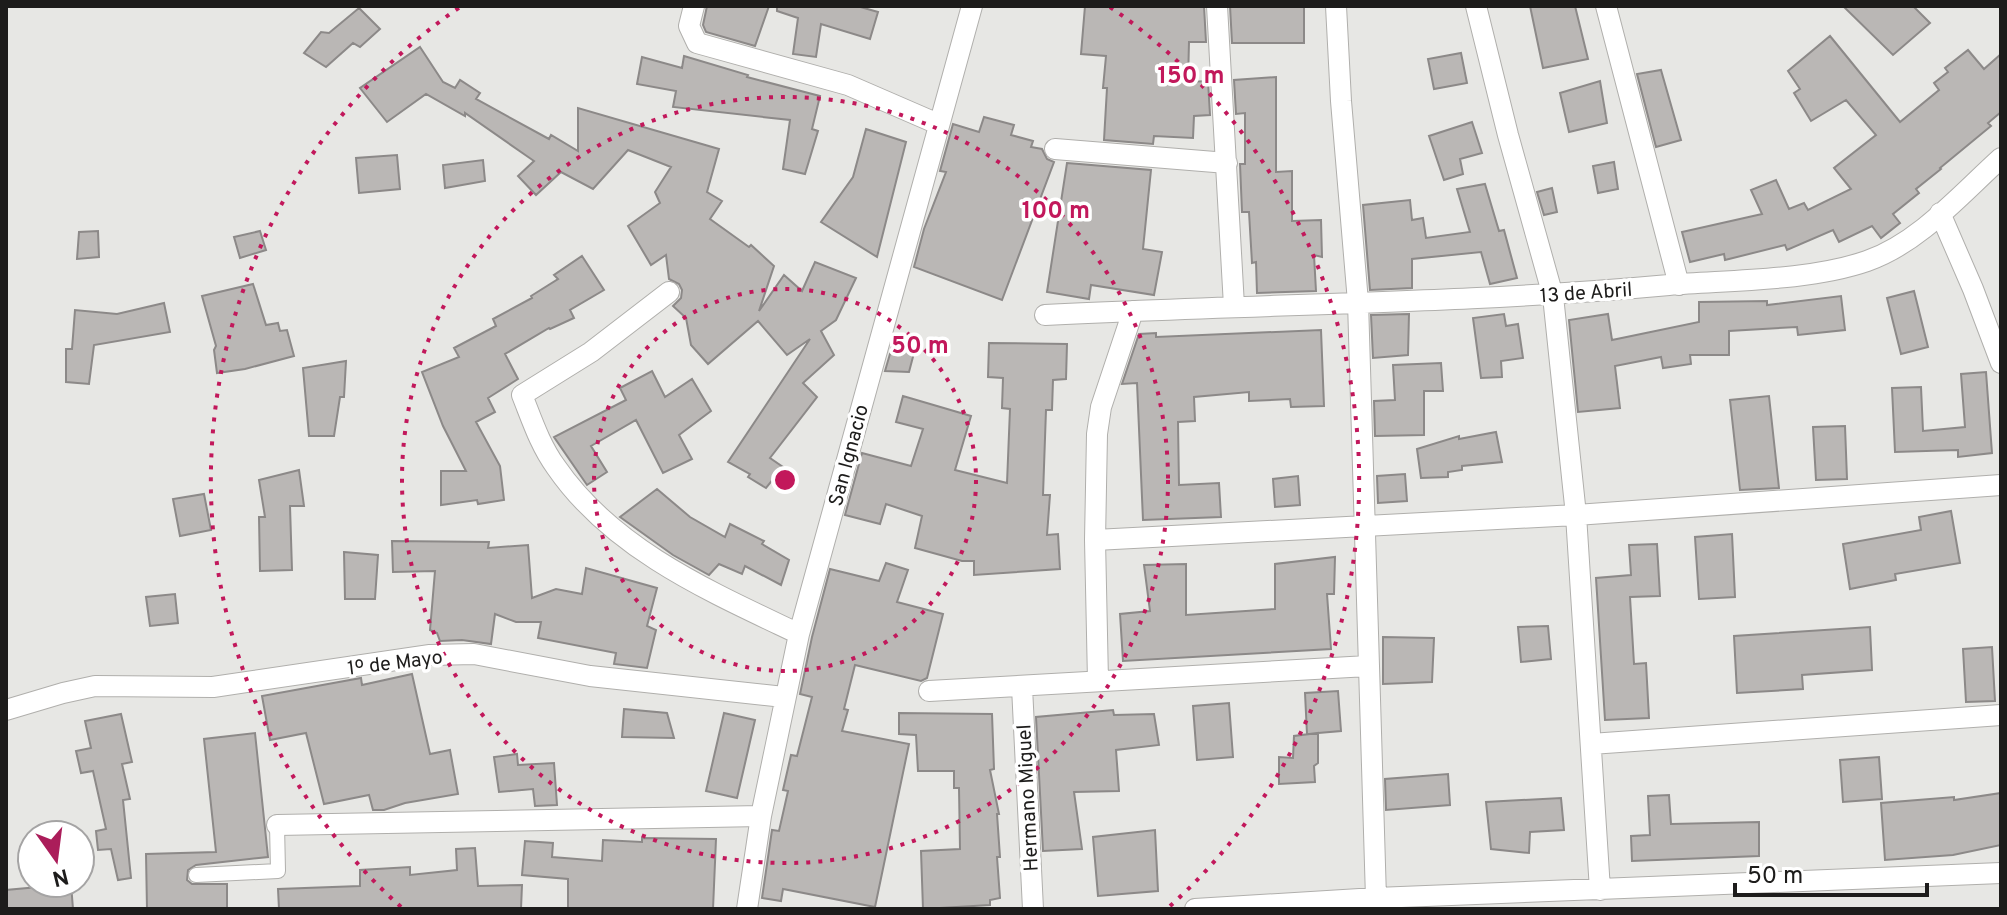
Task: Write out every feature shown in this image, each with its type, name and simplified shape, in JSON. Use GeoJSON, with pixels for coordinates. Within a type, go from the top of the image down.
{"type":"FeatureCollection","features":[{"type":"Feature","properties":{"kind":"street"},"geometry":{"type":"LineString","coordinates":[[694,6],[689,26],[697,43],[848,85],[938,124]]}},
{"type":"Feature","properties":{"kind":"street","name":"San Ignacio"},"geometry":{"type":"LineString","coordinates":[[747,909],[761,816],[799,634],[972,6]]}},
{"type":"Feature","properties":{"kind":"street"},"geometry":{"type":"LineString","coordinates":[[1217,6],[1234,306]]}},
{"type":"Feature","properties":{"kind":"street"},"geometry":{"type":"LineString","coordinates":[[1336,6],[1358,302],[1376,898]]}},
{"type":"Feature","properties":{"kind":"street"},"geometry":{"type":"LineString","coordinates":[[1476,6],[1553,296],[1576,515],[1600,890]]}},
{"type":"Feature","properties":{"kind":"street"},"geometry":{"type":"LineString","coordinates":[[1606,6],[1679,285]]}},
{"type":"Feature","properties":{"kind":"street"},"geometry":{"type":"LineString","coordinates":[[1055,149],[1227,163]]}},
{"type":"Feature","properties":{"kind":"street","name":"13 de Abril"},"geometry":{"type":"LineString","coordinates":[[1045,315],[1553,296],[1818,272],[1870,260],[1897,246],[1940,213],[2001,158]]}},
{"type":"Feature","properties":{"kind":"street"},"geometry":{"type":"LineString","coordinates":[[1940,213],[2001,363]]}},
{"type":"Feature","properties":{"kind":"street"},"geometry":{"type":"LineString","coordinates":[[669,292],[591,352],[522,395],[556,467],[603,520],[666,567],[799,634]]}},
{"type":"Feature","properties":{"kind":"street"},"geometry":{"type":"LineString","coordinates":[[1098,681],[1095,540],[1097,434],[1101,407],[1133,311]]}},
{"type":"Feature","properties":{"kind":"street"},"geometry":{"type":"LineString","coordinates":[[1095,540],[1576,515],[2001,485]]}},
{"type":"Feature","properties":{"kind":"street","name":"1º de Mayo"},"geometry":{"type":"LineString","coordinates":[[6,710],[95,686],[213,687],[430,655],[519,661],[590,676],[784,697]]}},
{"type":"Feature","properties":{"kind":"street"},"geometry":{"type":"LineString","coordinates":[[929,691],[1368,666]]}},
{"type":"Feature","properties":{"kind":"street","name":"Hermano Miguel"},"geometry":{"type":"LineString","coordinates":[[1022,687],[1033,909]]}},
{"type":"Feature","properties":{"kind":"street"},"geometry":{"type":"LineString","coordinates":[[1591,744],[2001,715]]}},
{"type":"Feature","properties":{"kind":"street"},"geometry":{"type":"LineString","coordinates":[[196,875],[278,871],[277,825],[761,816]]}},
{"type":"Feature","properties":{"kind":"street"},"geometry":{"type":"LineString","coordinates":[[1195,909],[1376,898],[2001,873]]}},
{"type":"Feature","properties":{"kind":"building"},"geometry":{"type":"Polygon","coordinates":[[[707,6],[769,6],[755,46],[706,32],[703,25],[707,6]]]}},
{"type":"Feature","properties":{"kind":"building"},"geometry":{"type":"Polygon","coordinates":[[[777,6],[857,6],[878,12],[870,39],[821,24],[816,57],[793,54],[798,18],[777,11],[777,6]]]}},
{"type":"Feature","properties":{"kind":"building"},"geometry":{"type":"Polygon","coordinates":[[[1085,6],[1204,6],[1206,42],[1189,42],[1188,82],[1208,81],[1210,115],[1194,116],[1193,138],[1154,136],[1153,144],[1104,140],[1106,56],[1081,54],[1085,6]]]}},
{"type":"Feature","properties":{"kind":"building"},"geometry":{"type":"Polygon","coordinates":[[[1230,6],[1304,6],[1304,43],[1232,43],[1230,6]]]}},
{"type":"Feature","properties":{"kind":"building"},"geometry":{"type":"Polygon","coordinates":[[[1530,6],[1575,6],[1588,59],[1543,68],[1530,6]]]}},
{"type":"Feature","properties":{"kind":"building"},"geometry":{"type":"Polygon","coordinates":[[[1843,6],[1913,6],[1930,23],[1893,55],[1843,6]]]}},
{"type":"Feature","properties":{"kind":"building"},"geometry":{"type":"Polygon","coordinates":[[[359,8],[380,29],[360,47],[353,43],[326,67],[304,53],[321,32],[329,33],[359,8]]]}},
{"type":"Feature","properties":{"kind":"building"},"geometry":{"type":"Polygon","coordinates":[[[1830,36],[1900,122],[1939,90],[1934,83],[1948,72],[1945,68],[1968,50],[1984,69],[2001,54],[2001,112],[1988,123],[1991,126],[1916,189],[1919,193],[1893,214],[1900,223],[1881,238],[1872,226],[1839,242],[1833,230],[1787,250],[1785,245],[1725,260],[1724,254],[1690,262],[1682,232],[1762,214],[1751,190],[1776,180],[1789,209],[1804,203],[1808,210],[1851,189],[1834,168],[1876,135],[1846,100],[1811,121],[1794,93],[1800,89],[1788,71],[1830,36]]]}},
{"type":"Feature","properties":{"kind":"building"},"geometry":{"type":"Polygon","coordinates":[[[420,47],[443,82],[455,88],[460,80],[480,93],[476,99],[549,139],[551,135],[578,151],[578,108],[719,149],[707,192],[722,201],[710,219],[749,247],[751,245],[774,266],[759,311],[784,275],[802,291],[815,262],[856,278],[836,320],[821,331],[834,355],[803,383],[817,397],[770,458],[783,467],[766,488],[748,477],[750,474],[728,462],[810,339],[787,355],[758,321],[708,364],[691,345],[686,318],[673,306],[681,298],[682,290],[679,284],[669,279],[666,255],[651,265],[628,226],[660,203],[655,192],[671,167],[628,150],[593,189],[561,172],[536,195],[518,176],[534,161],[465,113],[465,116],[426,94],[387,122],[360,88],[420,47]]]}},
{"type":"Feature","properties":{"kind":"building"},"geometry":{"type":"Polygon","coordinates":[[[1461,53],[1467,83],[1434,89],[1428,59],[1461,53]]]}},
{"type":"Feature","properties":{"kind":"building"},"geometry":{"type":"Polygon","coordinates":[[[684,56],[820,96],[812,129],[818,131],[805,174],[783,169],[790,120],[673,107],[676,91],[637,84],[642,57],[682,68],[684,56]]]}},
{"type":"Feature","properties":{"kind":"building"},"geometry":{"type":"Polygon","coordinates":[[[1661,70],[1681,140],[1656,147],[1637,74],[1661,70]]]}},
{"type":"Feature","properties":{"kind":"building"},"geometry":{"type":"Polygon","coordinates":[[[1276,77],[1276,172],[1292,171],[1292,221],[1321,220],[1322,257],[1314,255],[1316,291],[1257,293],[1249,212],[1242,212],[1240,164],[1245,164],[1245,113],[1236,114],[1234,80],[1276,77]]]}},
{"type":"Feature","properties":{"kind":"building"},"geometry":{"type":"Polygon","coordinates":[[[1600,81],[1607,123],[1569,132],[1560,93],[1600,81]]]}},
{"type":"Feature","properties":{"kind":"building"},"geometry":{"type":"Polygon","coordinates":[[[984,117],[1014,125],[1011,135],[1033,141],[1031,147],[1042,149],[1047,159],[1054,162],[1002,300],[914,267],[924,229],[946,172],[940,171],[953,124],[979,132],[984,117]]]}},
{"type":"Feature","properties":{"kind":"building"},"geometry":{"type":"Polygon","coordinates":[[[1472,122],[1482,153],[1460,159],[1463,174],[1444,180],[1429,136],[1472,122]]]}},
{"type":"Feature","properties":{"kind":"building"},"geometry":{"type":"Polygon","coordinates":[[[866,129],[906,142],[877,257],[821,222],[853,177],[866,129]]]}},
{"type":"Feature","properties":{"kind":"building"},"geometry":{"type":"Polygon","coordinates":[[[397,155],[400,189],[359,193],[356,158],[397,155]]]}},
{"type":"Feature","properties":{"kind":"building"},"geometry":{"type":"Polygon","coordinates":[[[483,160],[485,181],[445,188],[443,165],[483,160]]]}},
{"type":"Feature","properties":{"kind":"building"},"geometry":{"type":"Polygon","coordinates":[[[1614,162],[1618,189],[1598,193],[1593,166],[1614,162]]]}},
{"type":"Feature","properties":{"kind":"building"},"geometry":{"type":"Polygon","coordinates":[[[1067,163],[1151,170],[1143,249],[1162,252],[1154,295],[1091,285],[1089,299],[1047,292],[1067,163]]]}},
{"type":"Feature","properties":{"kind":"building"},"geometry":{"type":"Polygon","coordinates":[[[1485,184],[1499,231],[1504,230],[1517,278],[1490,284],[1481,252],[1412,259],[1412,288],[1370,290],[1363,205],[1410,200],[1412,220],[1423,218],[1426,238],[1470,232],[1457,189],[1485,184]]]}},
{"type":"Feature","properties":{"kind":"building"},"geometry":{"type":"Polygon","coordinates":[[[1552,188],[1557,212],[1544,215],[1537,192],[1552,188]]]}},
{"type":"Feature","properties":{"kind":"building"},"geometry":{"type":"Polygon","coordinates":[[[98,231],[99,257],[77,259],[79,232],[98,231]]]}},
{"type":"Feature","properties":{"kind":"building"},"geometry":{"type":"Polygon","coordinates":[[[260,231],[266,250],[240,258],[234,237],[260,231]]]}},
{"type":"Feature","properties":{"kind":"building"},"geometry":{"type":"Polygon","coordinates":[[[582,256],[604,290],[570,310],[574,318],[549,328],[505,354],[518,379],[488,398],[495,412],[476,422],[500,466],[504,500],[441,505],[441,471],[466,471],[443,426],[422,372],[459,357],[454,348],[496,326],[493,319],[532,298],[558,279],[554,275],[582,256]]]}},
{"type":"Feature","properties":{"kind":"building"},"geometry":{"type":"Polygon","coordinates":[[[253,284],[266,325],[278,323],[280,331],[287,330],[294,356],[217,373],[216,346],[202,296],[253,284]]]}},
{"type":"Feature","properties":{"kind":"building"},"geometry":{"type":"Polygon","coordinates":[[[1914,291],[1928,347],[1901,354],[1887,298],[1914,291]]]}},
{"type":"Feature","properties":{"kind":"building"},"geometry":{"type":"Polygon","coordinates":[[[1841,296],[1845,330],[1798,335],[1797,327],[1729,331],[1729,355],[1690,355],[1691,364],[1663,368],[1661,357],[1615,366],[1620,408],[1578,412],[1569,320],[1608,314],[1612,340],[1699,322],[1699,302],[1767,301],[1767,305],[1841,296]]]}},
{"type":"Feature","properties":{"kind":"building"},"geometry":{"type":"Polygon","coordinates":[[[164,303],[170,332],[94,345],[89,384],[66,382],[66,349],[72,349],[75,310],[117,314],[164,303]]]}},
{"type":"Feature","properties":{"kind":"building"},"geometry":{"type":"Polygon","coordinates":[[[1409,314],[1408,355],[1373,358],[1371,315],[1409,314]]]}},
{"type":"Feature","properties":{"kind":"building"},"geometry":{"type":"Polygon","coordinates":[[[1504,314],[1506,326],[1518,324],[1523,358],[1501,361],[1502,377],[1481,378],[1473,318],[1504,314]]]}},
{"type":"Feature","properties":{"kind":"building"},"geometry":{"type":"Polygon","coordinates":[[[1321,330],[1324,406],[1291,407],[1290,399],[1249,401],[1249,392],[1194,397],[1195,421],[1178,422],[1179,485],[1219,483],[1221,517],[1143,520],[1137,383],[1122,384],[1139,334],[1156,333],[1156,337],[1321,330]]]}},
{"type":"Feature","properties":{"kind":"building"},"geometry":{"type":"Polygon","coordinates":[[[989,343],[1067,344],[1066,379],[1053,380],[1052,410],[1046,410],[1043,495],[1050,495],[1047,535],[1058,534],[1060,569],[974,575],[974,561],[962,561],[915,548],[922,516],[886,504],[880,524],[845,515],[862,453],[911,466],[923,429],[896,422],[903,396],[971,416],[955,470],[1007,483],[1010,409],[1002,408],[1003,378],[988,377],[989,343]]]}},
{"type":"Feature","properties":{"kind":"building"},"geometry":{"type":"Polygon","coordinates":[[[892,347],[914,353],[909,372],[885,371],[892,347]]]}},
{"type":"Feature","properties":{"kind":"building"},"geometry":{"type":"Polygon","coordinates":[[[346,361],[344,397],[340,397],[334,436],[309,436],[303,368],[346,361]]]}},
{"type":"Feature","properties":{"kind":"building"},"geometry":{"type":"Polygon","coordinates":[[[1441,363],[1443,391],[1424,391],[1424,435],[1375,436],[1374,401],[1395,400],[1393,365],[1441,363]]]}},
{"type":"Feature","properties":{"kind":"building"},"geometry":{"type":"Polygon","coordinates":[[[652,371],[665,397],[692,379],[711,411],[679,435],[692,459],[663,473],[636,420],[591,446],[607,472],[587,485],[554,437],[626,400],[620,388],[652,371]]]}},
{"type":"Feature","properties":{"kind":"building"},"geometry":{"type":"Polygon","coordinates":[[[1986,372],[1992,453],[1958,457],[1958,450],[1895,452],[1892,388],[1921,387],[1923,431],[1965,427],[1961,374],[1986,372]]]}},
{"type":"Feature","properties":{"kind":"building"},"geometry":{"type":"Polygon","coordinates":[[[1769,396],[1779,488],[1740,490],[1730,400],[1769,396]]]}},
{"type":"Feature","properties":{"kind":"building"},"geometry":{"type":"Polygon","coordinates":[[[1845,426],[1847,479],[1816,480],[1813,427],[1845,426]]]}},
{"type":"Feature","properties":{"kind":"building"},"geometry":{"type":"Polygon","coordinates":[[[1496,432],[1502,462],[1462,466],[1462,470],[1448,472],[1448,477],[1421,478],[1417,449],[1459,436],[1459,439],[1496,432]]]}},
{"type":"Feature","properties":{"kind":"building"},"geometry":{"type":"Polygon","coordinates":[[[299,470],[304,506],[290,506],[292,570],[260,571],[259,517],[265,517],[259,480],[299,470]]]}},
{"type":"Feature","properties":{"kind":"building"},"geometry":{"type":"Polygon","coordinates":[[[1405,474],[1407,501],[1378,503],[1377,476],[1405,474]]]}},
{"type":"Feature","properties":{"kind":"building"},"geometry":{"type":"Polygon","coordinates":[[[1298,476],[1300,505],[1275,507],[1273,479],[1298,476]]]}},
{"type":"Feature","properties":{"kind":"building"},"geometry":{"type":"Polygon","coordinates":[[[657,489],[690,517],[725,537],[730,524],[764,541],[762,544],[789,560],[781,585],[745,566],[742,574],[719,564],[709,575],[673,555],[620,517],[657,489]]]}},
{"type":"Feature","properties":{"kind":"building"},"geometry":{"type":"Polygon","coordinates":[[[204,494],[211,530],[180,536],[173,499],[204,494]]]}},
{"type":"Feature","properties":{"kind":"building"},"geometry":{"type":"Polygon","coordinates":[[[1951,511],[1960,563],[1895,574],[1896,580],[1850,589],[1843,544],[1921,530],[1919,517],[1951,511]]]}},
{"type":"Feature","properties":{"kind":"building"},"geometry":{"type":"Polygon","coordinates":[[[1732,534],[1735,597],[1699,599],[1695,537],[1732,534]]]}},
{"type":"Feature","properties":{"kind":"building"},"geometry":{"type":"Polygon","coordinates":[[[392,541],[489,542],[488,548],[528,545],[532,598],[556,589],[582,594],[586,568],[657,588],[647,626],[656,630],[647,668],[614,664],[616,653],[538,638],[541,622],[516,622],[495,614],[491,644],[440,641],[437,633],[430,630],[435,571],[393,572],[392,541]]]}},
{"type":"Feature","properties":{"kind":"building"},"geometry":{"type":"Polygon","coordinates":[[[1657,544],[1660,596],[1630,597],[1634,664],[1646,663],[1649,718],[1605,720],[1596,578],[1631,575],[1629,545],[1657,544]]]}},
{"type":"Feature","properties":{"kind":"building"},"geometry":{"type":"Polygon","coordinates":[[[344,552],[378,555],[375,599],[345,599],[344,552]]]}},
{"type":"Feature","properties":{"kind":"building"},"geometry":{"type":"Polygon","coordinates":[[[1335,557],[1334,594],[1327,594],[1331,649],[1123,661],[1120,614],[1150,611],[1144,565],[1186,564],[1186,615],[1275,609],[1275,564],[1335,557]]]}},
{"type":"Feature","properties":{"kind":"building"},"geometry":{"type":"Polygon","coordinates":[[[886,563],[908,570],[897,602],[943,614],[927,678],[921,681],[855,665],[844,709],[848,710],[842,731],[909,744],[875,907],[783,889],[781,901],[762,898],[772,830],[779,831],[788,791],[783,790],[791,755],[797,756],[812,697],[800,694],[830,569],[879,581],[886,563]]]}},
{"type":"Feature","properties":{"kind":"building"},"geometry":{"type":"Polygon","coordinates":[[[175,594],[178,623],[150,626],[146,597],[175,594]]]}},
{"type":"Feature","properties":{"kind":"building"},"geometry":{"type":"Polygon","coordinates":[[[1548,626],[1551,659],[1521,662],[1518,627],[1548,626]]]}},
{"type":"Feature","properties":{"kind":"building"},"geometry":{"type":"Polygon","coordinates":[[[1870,627],[1872,670],[1802,675],[1803,689],[1737,693],[1734,636],[1870,627]]]}},
{"type":"Feature","properties":{"kind":"building"},"geometry":{"type":"Polygon","coordinates":[[[1383,637],[1434,638],[1432,682],[1383,684],[1383,637]]]}},
{"type":"Feature","properties":{"kind":"building"},"geometry":{"type":"Polygon","coordinates":[[[1992,647],[1995,701],[1966,702],[1963,649],[1992,647]]]}},
{"type":"Feature","properties":{"kind":"building"},"geometry":{"type":"Polygon","coordinates":[[[412,674],[430,754],[450,750],[458,794],[405,803],[384,810],[373,810],[369,795],[324,804],[306,733],[270,740],[262,696],[361,678],[362,685],[412,674]]]}},
{"type":"Feature","properties":{"kind":"building"},"geometry":{"type":"Polygon","coordinates":[[[1338,691],[1341,731],[1307,734],[1305,693],[1338,691]]]}},
{"type":"Feature","properties":{"kind":"building"},"geometry":{"type":"Polygon","coordinates":[[[1229,703],[1233,757],[1197,760],[1193,706],[1229,703]]]}},
{"type":"Feature","properties":{"kind":"building"},"geometry":{"type":"Polygon","coordinates":[[[624,709],[667,713],[674,738],[622,737],[624,709]]]}},
{"type":"Feature","properties":{"kind":"building"},"geometry":{"type":"Polygon","coordinates":[[[1113,710],[1114,715],[1154,714],[1159,745],[1116,750],[1119,791],[1074,792],[1082,849],[1043,851],[1036,717],[1113,710]]]}},
{"type":"Feature","properties":{"kind":"building"},"geometry":{"type":"Polygon","coordinates":[[[724,713],[755,720],[737,798],[706,791],[724,713]]]}},
{"type":"Feature","properties":{"kind":"building"},"geometry":{"type":"Polygon","coordinates":[[[899,713],[992,714],[994,769],[990,770],[999,814],[1000,857],[997,857],[1000,898],[990,900],[990,905],[923,909],[921,851],[960,849],[959,788],[954,788],[954,771],[918,771],[916,735],[899,734],[899,713]]]}},
{"type":"Feature","properties":{"kind":"building"},"geometry":{"type":"Polygon","coordinates":[[[121,714],[132,762],[122,764],[130,799],[123,800],[131,878],[118,880],[111,849],[98,850],[96,831],[106,829],[93,771],[81,773],[76,751],[91,748],[85,721],[121,714]]]}},
{"type":"Feature","properties":{"kind":"building"},"geometry":{"type":"Polygon","coordinates":[[[255,733],[268,857],[196,865],[188,870],[187,880],[192,884],[227,884],[227,909],[147,909],[146,854],[216,852],[204,739],[255,733]]]}},
{"type":"Feature","properties":{"kind":"building"},"geometry":{"type":"Polygon","coordinates":[[[1318,733],[1315,782],[1279,784],[1279,757],[1293,758],[1294,736],[1318,733]]]}},
{"type":"Feature","properties":{"kind":"building"},"geometry":{"type":"Polygon","coordinates":[[[517,754],[518,765],[554,763],[557,805],[535,806],[533,789],[499,792],[494,757],[517,754]]]}},
{"type":"Feature","properties":{"kind":"building"},"geometry":{"type":"Polygon","coordinates":[[[1879,757],[1882,799],[1843,802],[1840,760],[1879,757]]]}},
{"type":"Feature","properties":{"kind":"building"},"geometry":{"type":"Polygon","coordinates":[[[1448,774],[1450,805],[1386,810],[1385,779],[1448,774]]]}},
{"type":"Feature","properties":{"kind":"building"},"geometry":{"type":"Polygon","coordinates":[[[2001,793],[2001,845],[1953,855],[1885,860],[1881,803],[1954,797],[1954,800],[2001,793]]]}},
{"type":"Feature","properties":{"kind":"building"},"geometry":{"type":"Polygon","coordinates":[[[1669,795],[1671,824],[1759,822],[1759,856],[1632,861],[1631,836],[1650,835],[1648,796],[1669,795]]]}},
{"type":"Feature","properties":{"kind":"building"},"geometry":{"type":"Polygon","coordinates":[[[1561,798],[1564,830],[1530,832],[1529,853],[1491,849],[1486,802],[1561,798]]]}},
{"type":"Feature","properties":{"kind":"building"},"geometry":{"type":"Polygon","coordinates":[[[1155,830],[1158,891],[1098,896],[1093,837],[1155,830]]]}},
{"type":"Feature","properties":{"kind":"building"},"geometry":{"type":"Polygon","coordinates":[[[642,838],[716,839],[713,909],[568,909],[568,879],[522,875],[525,841],[553,843],[552,857],[602,861],[603,840],[642,842],[642,838]]]}},
{"type":"Feature","properties":{"kind":"building"},"geometry":{"type":"Polygon","coordinates":[[[475,848],[478,886],[522,885],[521,909],[279,909],[278,889],[360,886],[360,870],[410,867],[410,875],[457,870],[456,849],[475,848]]]}},
{"type":"Feature","properties":{"kind":"building"},"geometry":{"type":"Polygon","coordinates":[[[16,889],[16,899],[72,899],[73,909],[6,909],[6,890],[16,889]]]}}]}
